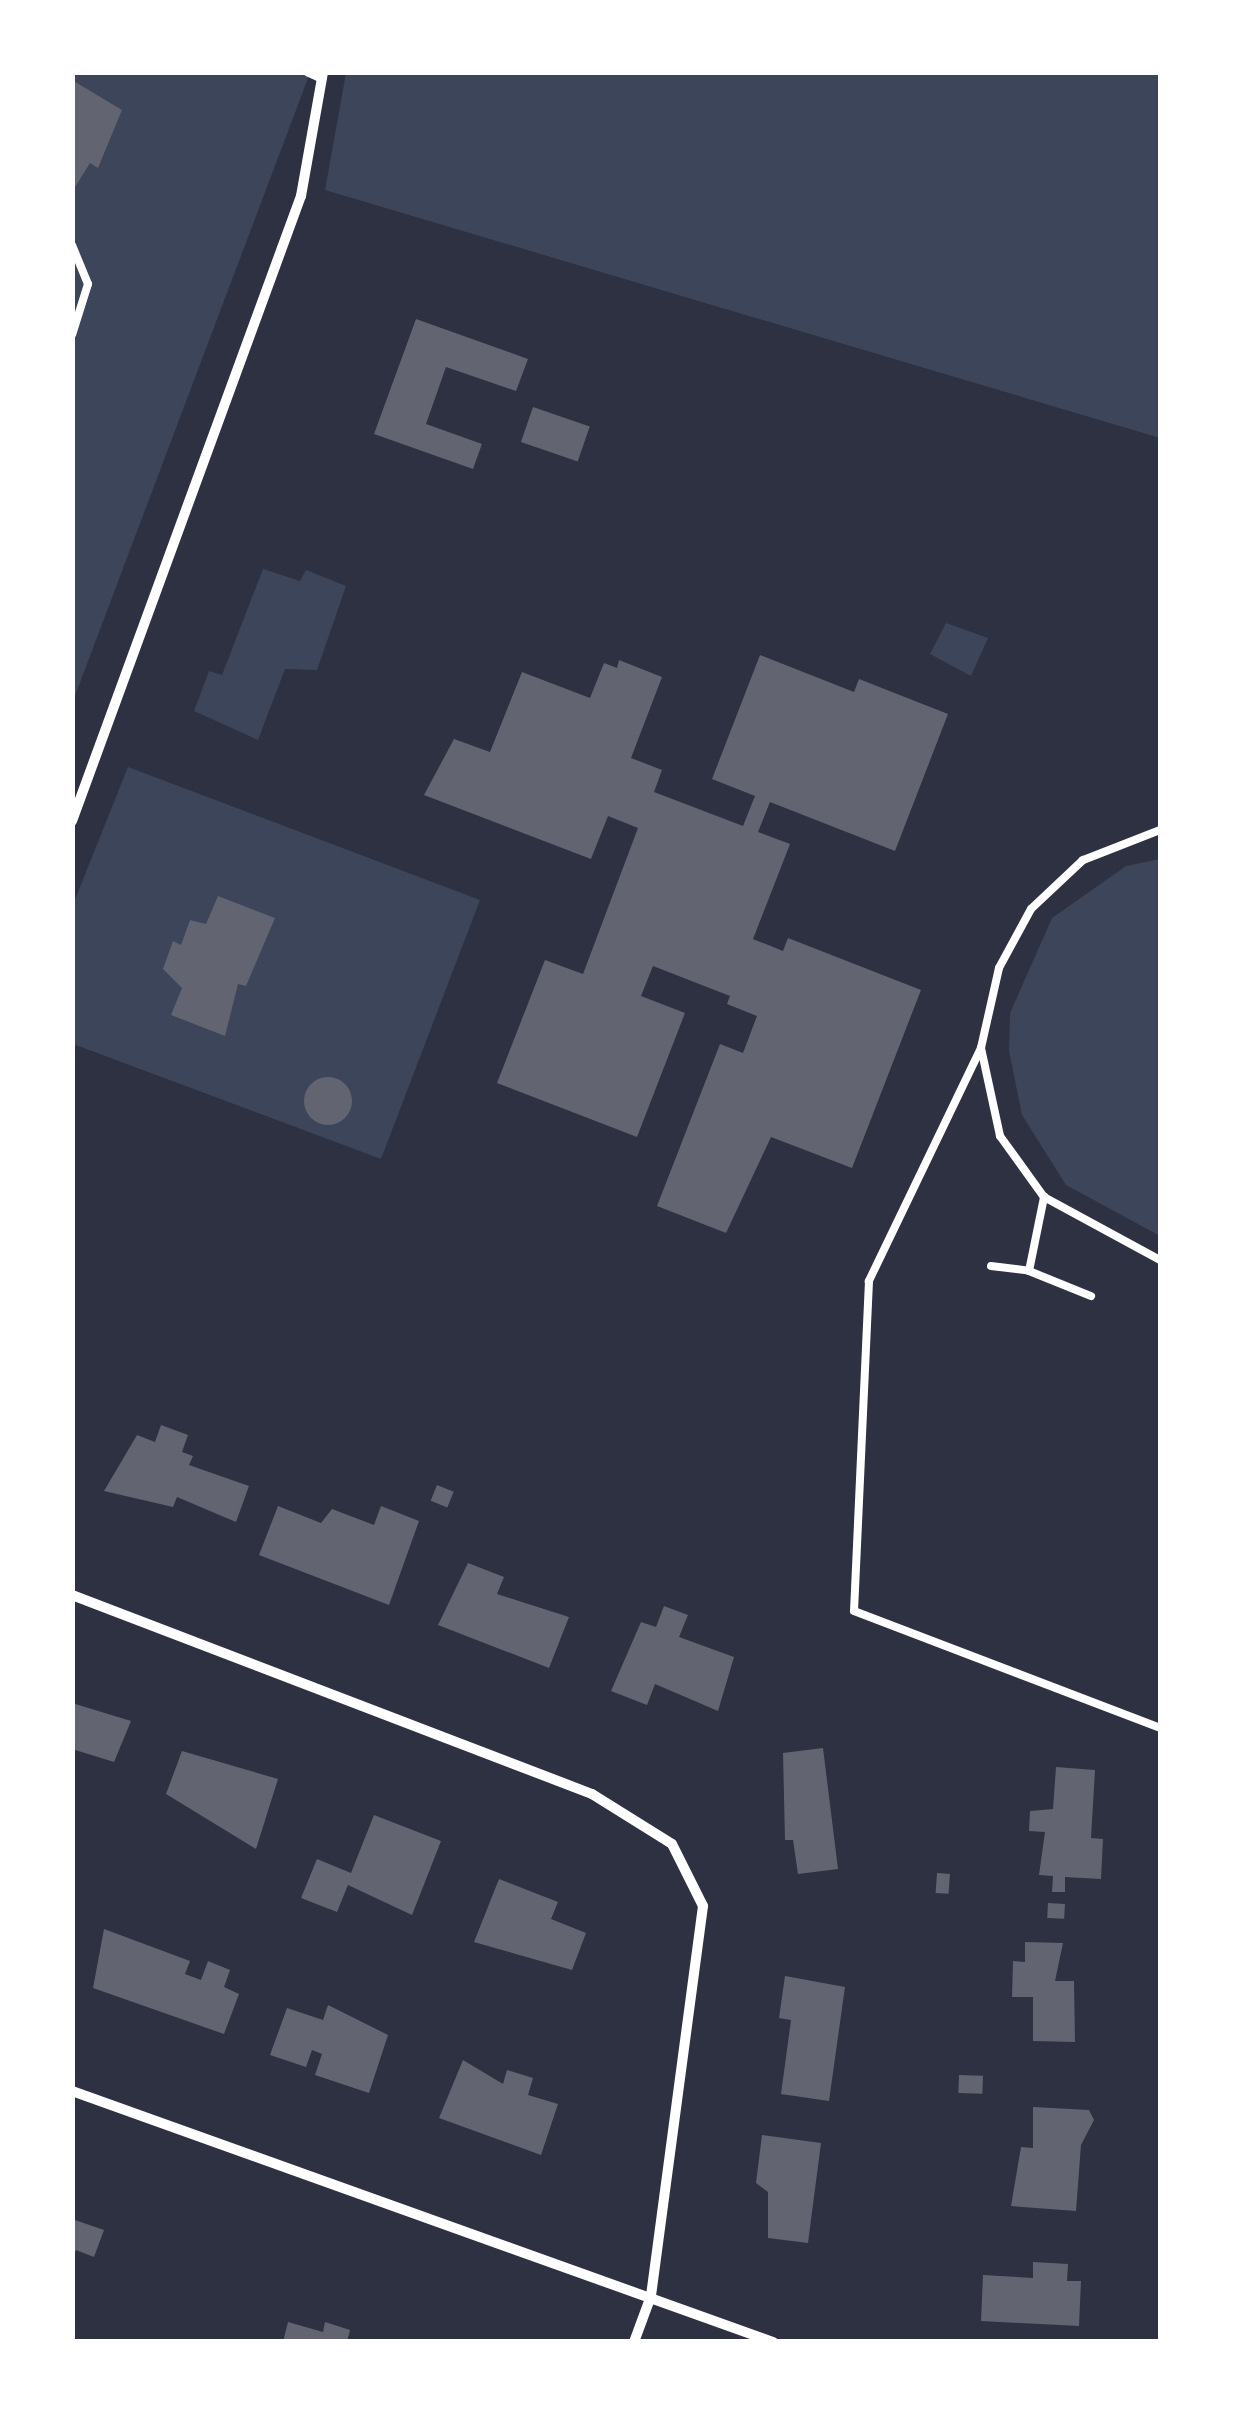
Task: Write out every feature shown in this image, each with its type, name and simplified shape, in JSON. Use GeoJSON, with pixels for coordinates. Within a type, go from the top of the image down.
{"type":"FeatureCollection","features":[{"type":"Feature","properties":{"kind":"street"},"geometry":{"type":"LineString","coordinates":[[72,821],[301,196],[323,76]]}},
{"type":"Feature","properties":{"kind":"street"},"geometry":{"type":"LineString","coordinates":[[72,1595],[592,1794],[672,1844],[704,1906],[651,2296],[634,2342]]}},
{"type":"Feature","properties":{"kind":"street"},"geometry":{"type":"LineString","coordinates":[[72,2091],[773,2342]]}},
{"type":"Feature","properties":{"kind":"lane"},"geometry":{"type":"LineString","coordinates":[[307,72],[323,76]]}},
{"type":"Feature","properties":{"kind":"lane"},"geometry":{"type":"LineString","coordinates":[[72,245],[88,284],[72,335]]}},
{"type":"Feature","properties":{"kind":"lane"},"geometry":{"type":"LineString","coordinates":[[1160,830],[1083,860],[1031,910],[999,968],[981,1048],[868,1281],[854,1611],[1160,1728]]}},
{"type":"Feature","properties":{"kind":"lane"},"geometry":{"type":"LineString","coordinates":[[981,1048],[1000,1136],[1044,1196],[1160,1260]]}},
{"type":"Feature","properties":{"kind":"lane"},"geometry":{"type":"LineString","coordinates":[[1029,1272],[1044,1196]]}},
{"type":"Feature","properties":{"kind":"lane"},"geometry":{"type":"LineString","coordinates":[[992,1266],[1029,1272],[1091,1296]]}},
{"type":"Feature","properties":{"kind":"shaded area"},"geometry":{"type":"Polygon","coordinates":[[[73,73],[310,73],[73,701],[73,73]]]}},
{"type":"Feature","properties":{"kind":"shaded area"},"geometry":{"type":"Polygon","coordinates":[[[346,73],[1160,73],[1160,438],[325,190],[346,73]]]}},
{"type":"Feature","properties":{"kind":"shaded area"},"geometry":{"type":"Polygon","coordinates":[[[263,569],[300,581],[306,570],[346,586],[317,670],[285,669],[258,740],[194,711],[209,671],[222,675],[263,569]]]}},
{"type":"Feature","properties":{"kind":"shaded area"},"geometry":{"type":"Polygon","coordinates":[[[946,623],[988,638],[971,676],[930,654],[946,623]]]}},
{"type":"Feature","properties":{"kind":"shaded area"},"geometry":{"type":"Polygon","coordinates":[[[128,767],[480,900],[381,1159],[73,1044],[72,907],[128,767]]]}},
{"type":"Feature","properties":{"kind":"shaded area"},"geometry":{"type":"Polygon","coordinates":[[[1160,859],[1160,1236],[1066,1185],[1022,1115],[1009,1051],[1010,1013],[1052,918],[1126,866],[1160,859]]]}},
{"type":"Feature","properties":{"kind":"building"},"geometry":{"type":"Polygon","coordinates":[[[72,80],[122,110],[98,168],[90,163],[72,192],[72,80]]]}},
{"type":"Feature","properties":{"kind":"building"},"geometry":{"type":"Polygon","coordinates":[[[416,319],[528,359],[516,391],[446,367],[426,424],[482,444],[473,469],[374,434],[416,319]]]}},
{"type":"Feature","properties":{"kind":"building"},"geometry":{"type":"Polygon","coordinates":[[[533,407],[590,427],[578,462],[521,442],[533,407]]]}},
{"type":"Feature","properties":{"kind":"building"},"geometry":{"type":"Polygon","coordinates":[[[760,655],[854,692],[859,679],[948,714],[895,851],[770,802],[758,832],[790,844],[753,939],[783,951],[788,938],[921,990],[852,1168],[771,1137],[726,1233],[657,1206],[720,1044],[743,1053],[757,1016],[727,1004],[730,996],[653,966],[641,996],[685,1013],[637,1137],[497,1083],[545,960],[583,974],[638,828],[608,816],[591,859],[424,795],[454,739],[490,752],[522,672],[590,698],[604,663],[617,668],[619,660],[662,677],[631,758],[662,770],[654,792],[743,826],[755,796],[712,779],[760,655]]]}},
{"type":"Feature","properties":{"kind":"building"},"geometry":{"type":"Polygon","coordinates":[[[218,896],[275,918],[246,986],[238,984],[225,1036],[171,1015],[182,988],[163,969],[173,941],[181,945],[190,920],[206,924],[218,896]]]}},
{"type":"Feature","properties":{"kind":"building"},"geometry":{"type":"Polygon","coordinates":[[[328,1077],[345,1084],[352,1101],[345,1118],[328,1125],[311,1118],[304,1101],[311,1084],[328,1077]]]}},
{"type":"Feature","properties":{"kind":"building"},"geometry":{"type":"Polygon","coordinates":[[[161,1425],[188,1435],[182,1452],[193,1456],[189,1465],[249,1486],[236,1522],[177,1497],[173,1507],[104,1491],[137,1435],[155,1442],[161,1425]]]}},
{"type":"Feature","properties":{"kind":"building"},"geometry":{"type":"Polygon","coordinates":[[[437,1485],[454,1492],[447,1508],[431,1501],[437,1485]]]}},
{"type":"Feature","properties":{"kind":"building"},"geometry":{"type":"Polygon","coordinates":[[[278,1506],[321,1523],[332,1509],[374,1525],[381,1506],[419,1521],[389,1605],[259,1555],[278,1506]]]}},
{"type":"Feature","properties":{"kind":"building"},"geometry":{"type":"Polygon","coordinates":[[[468,1563],[504,1577],[497,1594],[569,1617],[549,1668],[438,1625],[468,1563]]]}},
{"type":"Feature","properties":{"kind":"building"},"geometry":{"type":"Polygon","coordinates":[[[664,1606],[688,1615],[679,1637],[734,1657],[718,1711],[655,1684],[647,1705],[611,1691],[641,1622],[656,1627],[664,1606]]]}},
{"type":"Feature","properties":{"kind":"building"},"geometry":{"type":"Polygon","coordinates":[[[72,1703],[131,1721],[114,1762],[72,1749],[72,1703]]]}},
{"type":"Feature","properties":{"kind":"building"},"geometry":{"type":"Polygon","coordinates":[[[823,1748],[838,1869],[798,1874],[793,1840],[785,1840],[783,1753],[823,1748]]]}},
{"type":"Feature","properties":{"kind":"building"},"geometry":{"type":"Polygon","coordinates":[[[182,1751],[278,1779],[256,1849],[166,1794],[182,1751]]]}},
{"type":"Feature","properties":{"kind":"building"},"geometry":{"type":"Polygon","coordinates":[[[1056,1767],[1095,1770],[1091,1838],[1103,1839],[1101,1879],[1065,1877],[1065,1892],[1052,1892],[1053,1876],[1039,1875],[1045,1832],[1029,1831],[1030,1811],[1053,1809],[1056,1767]]]}},
{"type":"Feature","properties":{"kind":"building"},"geometry":{"type":"Polygon","coordinates":[[[374,1815],[441,1841],[412,1915],[348,1885],[337,1912],[301,1898],[317,1859],[351,1873],[374,1815]]]}},
{"type":"Feature","properties":{"kind":"building"},"geometry":{"type":"Polygon","coordinates":[[[937,1873],[950,1874],[949,1894],[936,1893],[937,1873]]]}},
{"type":"Feature","properties":{"kind":"building"},"geometry":{"type":"Polygon","coordinates":[[[499,1879],[558,1902],[551,1919],[586,1933],[572,1970],[474,1942],[499,1879]]]}},
{"type":"Feature","properties":{"kind":"building"},"geometry":{"type":"Polygon","coordinates":[[[1048,1903],[1065,1904],[1064,1919],[1047,1918],[1048,1903]]]}},
{"type":"Feature","properties":{"kind":"building"},"geometry":{"type":"Polygon","coordinates":[[[104,1929],[190,1961],[185,1974],[201,1980],[208,1961],[230,1970],[224,1987],[239,1994],[224,2034],[93,1988],[104,1929]]]}},
{"type":"Feature","properties":{"kind":"building"},"geometry":{"type":"Polygon","coordinates":[[[1025,1942],[1063,1943],[1055,1981],[1074,1981],[1075,2042],[1033,2041],[1033,1997],[1012,1997],[1013,1961],[1025,1962],[1025,1942]]]}},
{"type":"Feature","properties":{"kind":"building"},"geometry":{"type":"Polygon","coordinates":[[[785,1976],[845,1987],[829,2101],[781,2094],[791,2020],[779,2018],[785,1976]]]}},
{"type":"Feature","properties":{"kind":"building"},"geometry":{"type":"Polygon","coordinates":[[[328,2005],[388,2035],[369,2093],[315,2075],[322,2054],[312,2050],[306,2067],[270,2055],[287,2008],[323,2020],[328,2005]]]}},
{"type":"Feature","properties":{"kind":"building"},"geometry":{"type":"Polygon","coordinates":[[[463,2060],[503,2084],[507,2070],[533,2078],[528,2095],[558,2104],[541,2155],[439,2118],[463,2060]]]}},
{"type":"Feature","properties":{"kind":"building"},"geometry":{"type":"Polygon","coordinates":[[[959,2075],[983,2076],[982,2094],[958,2093],[959,2075]]]}},
{"type":"Feature","properties":{"kind":"building"},"geometry":{"type":"Polygon","coordinates":[[[1033,2107],[1089,2110],[1094,2120],[1081,2145],[1076,2211],[1011,2206],[1021,2147],[1033,2148],[1033,2107]]]}},
{"type":"Feature","properties":{"kind":"building"},"geometry":{"type":"Polygon","coordinates":[[[762,2135],[821,2143],[808,2243],[768,2238],[768,2192],[756,2183],[762,2135]]]}},
{"type":"Feature","properties":{"kind":"building"},"geometry":{"type":"Polygon","coordinates":[[[72,2219],[104,2230],[94,2257],[76,2250],[72,2258],[72,2219]]]}},
{"type":"Feature","properties":{"kind":"building"},"geometry":{"type":"Polygon","coordinates":[[[1033,2262],[1068,2264],[1067,2281],[1081,2281],[1079,2326],[981,2321],[983,2275],[1033,2278],[1033,2262]]]}},
{"type":"Feature","properties":{"kind":"building"},"geometry":{"type":"Polygon","coordinates":[[[288,2322],[323,2332],[325,2322],[350,2330],[347,2342],[283,2342],[288,2322]]]}}]}
